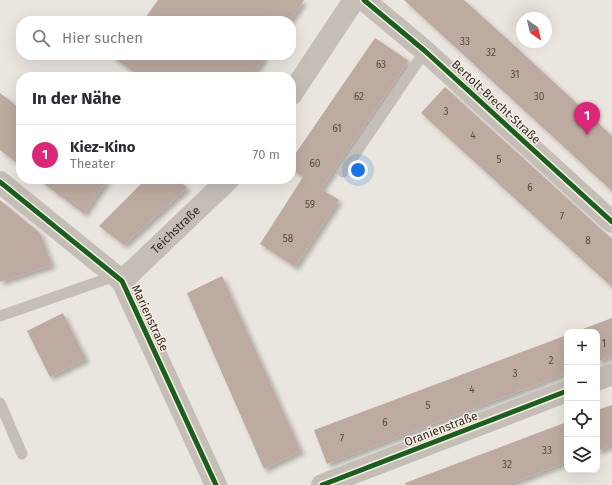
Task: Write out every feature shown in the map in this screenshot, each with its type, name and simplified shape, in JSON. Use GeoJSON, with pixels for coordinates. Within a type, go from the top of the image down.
{"type":"FeatureCollection","features":[{"type":"Feature","properties":{"kind":"street"},"geometry":{"type":"LineString","coordinates":[[296,87],[354,0]]}},
{"type":"Feature","properties":{"kind":"street","name":"Bertolt-Brecht-Straße"},"geometry":{"type":"LineString","coordinates":[[364,0],[425,51],[612,222]]}},
{"type":"Feature","properties":{"kind":"street","name":"Marienstraße"},"geometry":{"type":"LineString","coordinates":[[0,182],[119,278],[216,485]]}},
{"type":"Feature","properties":{"kind":"street","name":"Teichstraße"},"geometry":{"type":"LineString","coordinates":[[119,278],[223,184]]}},
{"type":"Feature","properties":{"kind":"street"},"geometry":{"type":"LineString","coordinates":[[600,379],[612,374]]}},
{"type":"Feature","properties":{"kind":"street","name":"Oranienstraße"},"geometry":{"type":"LineString","coordinates":[[322,485],[564,392]]}},
{"type":"Feature","properties":{"kind":"lane"},"geometry":{"type":"LineString","coordinates":[[343,172],[425,51]]}},
{"type":"Feature","properties":{"kind":"lane"},"geometry":{"type":"LineString","coordinates":[[0,316],[119,278]]}},
{"type":"Feature","properties":{"kind":"lane"},"geometry":{"type":"LineString","coordinates":[[0,403],[22,454]]}},
{"type":"Feature","properties":{"kind":"building"},"geometry":{"type":"Polygon","coordinates":[[[158,0],[304,0],[293,16],[147,16],[158,0]]]}},
{"type":"Feature","properties":{"kind":"building"},"geometry":{"type":"Polygon","coordinates":[[[404,0],[464,0],[517,48],[612,136],[612,191],[404,0]]]}},
{"type":"Feature","properties":{"kind":"building"},"geometry":{"type":"Polygon","coordinates":[[[375,38],[409,61],[321,189],[339,200],[295,267],[260,244],[303,177],[296,172],[296,153],[375,38]]]}},
{"type":"Feature","properties":{"kind":"building"},"geometry":{"type":"Polygon","coordinates":[[[116,60],[263,60],[254,72],[134,72],[116,60]]]}},
{"type":"Feature","properties":{"kind":"building"},"geometry":{"type":"Polygon","coordinates":[[[445,87],[612,239],[612,287],[421,113],[445,87]]]}},
{"type":"Feature","properties":{"kind":"building"},"geometry":{"type":"Polygon","coordinates":[[[0,93],[16,105],[16,162],[0,150],[0,93]]]}},
{"type":"Feature","properties":{"kind":"building"},"geometry":{"type":"Polygon","coordinates":[[[45,184],[105,184],[84,214],[45,184]]]}},
{"type":"Feature","properties":{"kind":"building"},"geometry":{"type":"Polygon","coordinates":[[[141,184],[183,184],[187,188],[124,245],[99,226],[141,184]]]}},
{"type":"Feature","properties":{"kind":"building"},"geometry":{"type":"Polygon","coordinates":[[[0,200],[40,233],[52,265],[0,282],[0,200]]]}},
{"type":"Feature","properties":{"kind":"building"},"geometry":{"type":"Polygon","coordinates":[[[222,276],[301,451],[264,469],[187,293],[222,276]]]}},
{"type":"Feature","properties":{"kind":"building"},"geometry":{"type":"Polygon","coordinates":[[[63,313],[86,359],[50,377],[27,331],[63,313]]]}},
{"type":"Feature","properties":{"kind":"building"},"geometry":{"type":"Polygon","coordinates":[[[612,318],[612,356],[600,361],[600,329],[583,329],[612,318]]]}},
{"type":"Feature","properties":{"kind":"building"},"geometry":{"type":"Polygon","coordinates":[[[564,336],[564,374],[327,464],[314,430],[564,336]]]}},
{"type":"Feature","properties":{"kind":"building"},"geometry":{"type":"Polygon","coordinates":[[[612,405],[612,445],[600,450],[600,437],[600,409],[612,405]]]}},
{"type":"Feature","properties":{"kind":"building"},"geometry":{"type":"Polygon","coordinates":[[[564,423],[564,463],[507,485],[406,485],[405,483],[564,423]]]}},
{"type":"Feature","properties":{"kind":"cycle path"},"geometry":{"type":"LineString","coordinates":[[364,0],[425,51],[612,222]]}},
{"type":"Feature","properties":{"kind":"cycle path"},"geometry":{"type":"LineString","coordinates":[[0,182],[122,281],[216,485]]}},
{"type":"Feature","properties":{"kind":"cycle path"},"geometry":{"type":"LineString","coordinates":[[322,485],[564,392]]}},
{"type":"Feature","properties":{"kind":"place","name":"Kiez-Kino"},"geometry":{"type":"Point","coordinates":[587,135]}}]}
